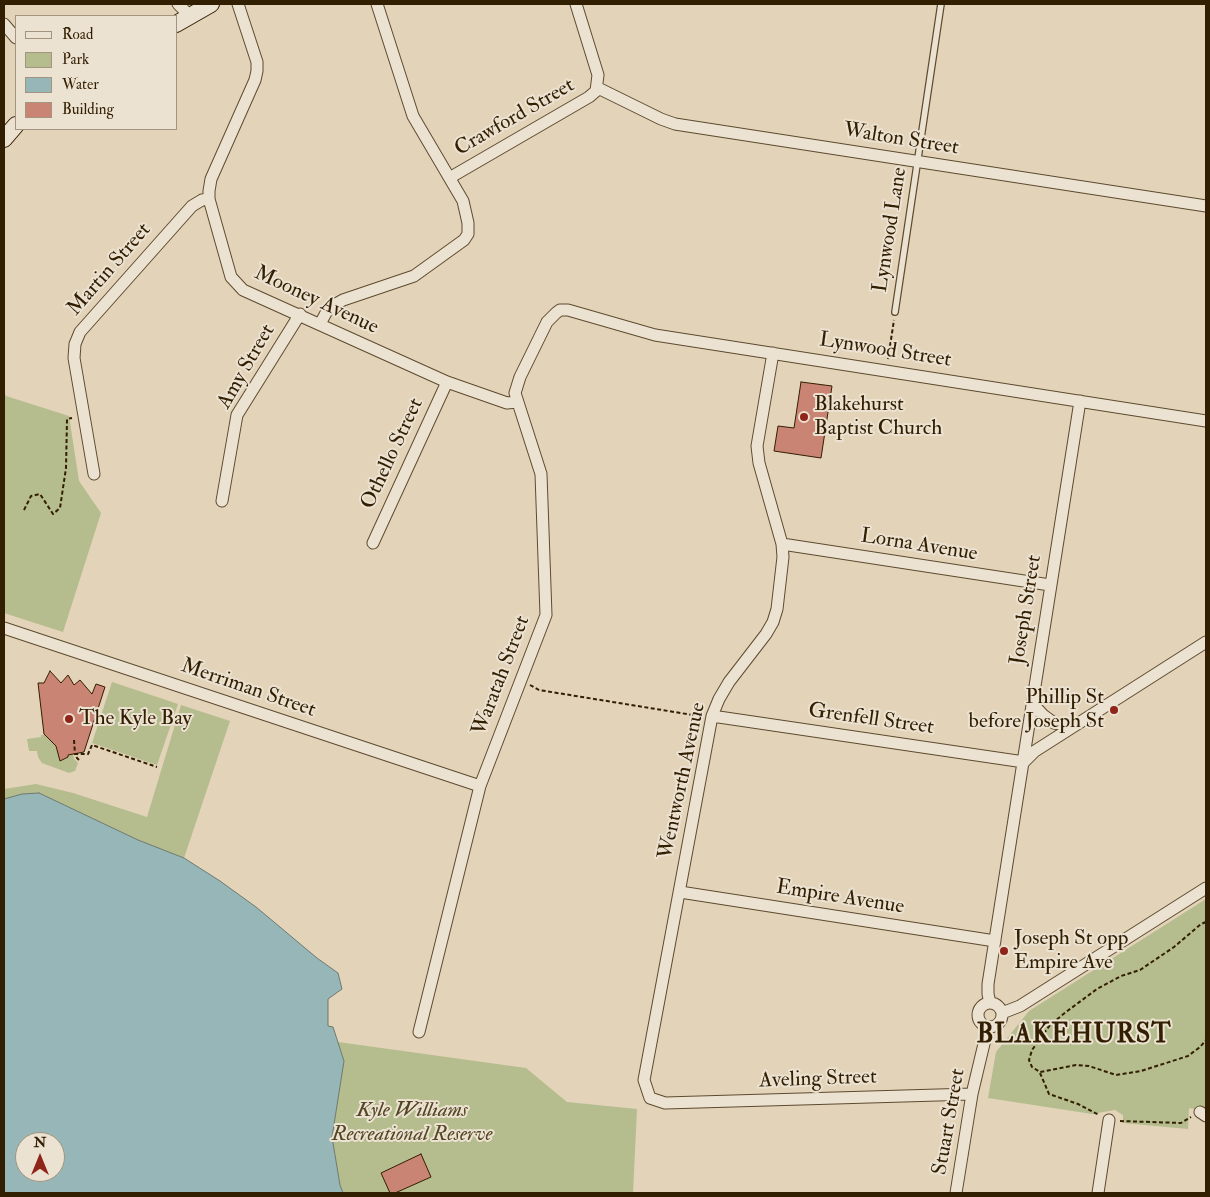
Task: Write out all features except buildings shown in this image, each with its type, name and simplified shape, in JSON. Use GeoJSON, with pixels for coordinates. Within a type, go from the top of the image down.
{"type":"FeatureCollection","features":[{"type":"Feature","properties":{"kind":"street"},"geometry":{"type":"LineString","coordinates":[[178,4],[183,20],[212,4]]}},
{"type":"Feature","properties":{"kind":"street","name":"Mooney Avenue"},"geometry":{"type":"LineString","coordinates":[[238,4],[257,62],[257,71],[255,80],[211,179],[209,199],[228,270],[236,283],[243,290],[448,382],[507,403],[517,402]]}},
{"type":"Feature","properties":{"kind":"street"},"geometry":{"type":"LineString","coordinates":[[320,324],[327,311],[334,305],[343,300],[414,276],[467,238],[468,223],[463,200],[413,116],[377,4]]}},
{"type":"Feature","properties":{"kind":"street","name":"Crawford Street"},"geometry":{"type":"LineString","coordinates":[[451,177],[589,97],[598,88],[598,75],[576,4]]}},
{"type":"Feature","properties":{"kind":"street"},"geometry":{"type":"LineString","coordinates":[[4,24],[15,37]]}},
{"type":"Feature","properties":{"kind":"street","name":"Walton Street"},"geometry":{"type":"LineString","coordinates":[[598,88],[675,124],[1206,206]]}},
{"type":"Feature","properties":{"kind":"street"},"geometry":{"type":"LineString","coordinates":[[4,139],[15,125]]}},
{"type":"Feature","properties":{"kind":"street","name":"Martin Street"},"geometry":{"type":"LineString","coordinates":[[94,474],[74,358],[75,344],[80,332],[192,206],[202,200],[209,199]]}},
{"type":"Feature","properties":{"kind":"street","name":"Lynwood Street"},"geometry":{"type":"LineString","coordinates":[[560,310],[572,311],[643,333],[1206,420]]}},
{"type":"Feature","properties":{"kind":"street","name":"Waratah Street"},"geometry":{"type":"LineString","coordinates":[[419,1032],[480,786],[522,680],[546,610],[541,474],[515,393],[520,376],[547,322],[560,310]]}},
{"type":"Feature","properties":{"kind":"street","name":"Amy Street"},"geometry":{"type":"LineString","coordinates":[[222,501],[235,421],[239,411],[300,314]]}},
{"type":"Feature","properties":{"kind":"street","name":"Wentworth Avenue"},"geometry":{"type":"LineString","coordinates":[[665,1103],[650,1098],[644,1080],[712,716],[718,699],[729,682],[773,622],[780,590],[783,557],[782,544],[759,463],[757,446],[773,353]]}},
{"type":"Feature","properties":{"kind":"street","name":"Othello Street"},"geometry":{"type":"LineString","coordinates":[[372,543],[448,382]]}},
{"type":"Feature","properties":{"kind":"street","name":"Joseph Street"},"geometry":{"type":"LineString","coordinates":[[990,1003],[988,984],[1080,401]]}},
{"type":"Feature","properties":{"kind":"street","name":"Lorna Avenue"},"geometry":{"type":"LineString","coordinates":[[782,544],[1050,584]]}},
{"type":"Feature","properties":{"kind":"street","name":"Merriman Street"},"geometry":{"type":"LineString","coordinates":[[4,628],[480,786]]}},
{"type":"Feature","properties":{"kind":"street"},"geometry":{"type":"LineString","coordinates":[[1024,762],[1035,751],[1206,642]]}},
{"type":"Feature","properties":{"kind":"street"},"geometry":{"type":"LineString","coordinates":[[1032,704],[1054,723],[1074,726]]}},
{"type":"Feature","properties":{"kind":"street","name":"Grenfell Street"},"geometry":{"type":"LineString","coordinates":[[712,716],[1024,762]]}},
{"type":"Feature","properties":{"kind":"street"},"geometry":{"type":"LineString","coordinates":[[1002,1013],[998,1006],[990,1003],[982,1005],[977,1016],[980,1023],[988,1027],[995,1026],[998,1024],[1002,1013],[1020,1006],[1206,888]]}},
{"type":"Feature","properties":{"kind":"street","name":"Empire Avenue"},"geometry":{"type":"LineString","coordinates":[[680,892],[995,941]]}},
{"type":"Feature","properties":{"kind":"street","name":"Stuart Street"},"geometry":{"type":"LineString","coordinates":[[956,1193],[972,1094],[988,1027]]}},
{"type":"Feature","properties":{"kind":"street","name":"Aveling Street"},"geometry":{"type":"LineString","coordinates":[[665,1103],[972,1094]]}},
{"type":"Feature","properties":{"kind":"street"},"geometry":{"type":"LineString","coordinates":[[1098,1193],[1109,1120]]}},
{"type":"Feature","properties":{"kind":"lane","name":"Lynwood Lane"},"geometry":{"type":"LineString","coordinates":[[895,312],[941,4]]}},
{"type":"Feature","properties":{"kind":"path"},"geometry":{"type":"LineString","coordinates":[[887,370],[895,312]]}},
{"type":"Feature","properties":{"kind":"path"},"geometry":{"type":"LineString","coordinates":[[24,510],[31,496],[40,494],[53,514],[60,508],[66,468],[67,419],[84,416]]}},
{"type":"Feature","properties":{"kind":"path"},"geometry":{"type":"LineString","coordinates":[[522,680],[539,690],[702,717],[712,716]]}},
{"type":"Feature","properties":{"kind":"path"},"geometry":{"type":"LineString","coordinates":[[74,740],[75,754],[79,760]]}},
{"type":"Feature","properties":{"kind":"path"},"geometry":{"type":"LineString","coordinates":[[75,754],[88,754],[92,745],[157,767]]}},
{"type":"Feature","properties":{"kind":"path"},"geometry":{"type":"LineString","coordinates":[[1203,1114],[1181,1123],[1109,1120],[1078,1104],[1049,1094],[1040,1072],[1032,1067],[1029,1060],[1032,1050],[1050,1025],[1097,989],[1121,976],[1140,970],[1206,922]]}},
{"type":"Feature","properties":{"kind":"path"},"geometry":{"type":"LineString","coordinates":[[1040,1072],[1076,1065],[1089,1066],[1116,1075],[1141,1071],[1188,1056],[1200,1048],[1206,1040]]}},
{"type":"Feature","properties":{"kind":"green space"},"geometry":{"type":"Polygon","coordinates":[[[4,392],[6,396],[69,416],[79,481],[101,513],[63,632],[4,613],[4,392]]]}},
{"type":"Feature","properties":{"kind":"green space"},"geometry":{"type":"Polygon","coordinates":[[[112,682],[178,704],[157,765],[92,743],[112,682]]]}},
{"type":"Feature","properties":{"kind":"green space"},"geometry":{"type":"Polygon","coordinates":[[[181,705],[230,721],[184,858],[138,840],[39,793],[22,794],[4,799],[4,789],[36,784],[73,793],[147,817],[181,705]]]}},
{"type":"Feature","properties":{"kind":"green space"},"geometry":{"type":"Polygon","coordinates":[[[41,735],[46,735],[56,746],[58,754],[73,754],[74,759],[78,763],[75,771],[69,773],[42,763],[37,751],[29,751],[27,739],[41,737],[41,735]]]}},
{"type":"Feature","properties":{"kind":"green space"},"geometry":{"type":"Polygon","coordinates":[[[1206,899],[1206,1111],[1189,1108],[1188,1129],[1123,1123],[1123,1115],[1115,1110],[1092,1114],[988,1098],[996,1052],[1029,1011],[1206,899]]]}},
{"type":"Feature","properties":{"kind":"green space","name":"Kyle Williams Recreational Reserve"},"geometry":{"type":"Polygon","coordinates":[[[338,1042],[526,1068],[567,1102],[637,1109],[633,1193],[343,1193],[332,1137],[344,1061],[338,1042]]]}},
{"type":"Feature","properties":{"kind":"water"},"geometry":{"type":"Polygon","coordinates":[[[39,793],[138,840],[184,858],[256,907],[338,973],[342,989],[328,999],[328,1026],[333,1027],[344,1061],[332,1137],[343,1193],[4,1193],[4,799],[22,794],[39,793]]]}},
{"type":"Feature","properties":{"kind":"place","name":"Blakehurst Baptist Church"},"geometry":{"type":"Point","coordinates":[804,417]}},
{"type":"Feature","properties":{"kind":"place","name":"Phillip St before Joseph St"},"geometry":{"type":"Point","coordinates":[1114,710]}},
{"type":"Feature","properties":{"kind":"place","name":"The Kyle Bay"},"geometry":{"type":"Point","coordinates":[69,719]}},
{"type":"Feature","properties":{"kind":"place","name":"Joseph St opp Empire Ave"},"geometry":{"type":"Point","coordinates":[1004,951]}},
{"type":"Feature","properties":{"kind":"district","name":"BLAKEHURST"},"geometry":{"type":"Point","coordinates":[1074,1036]}}]}
